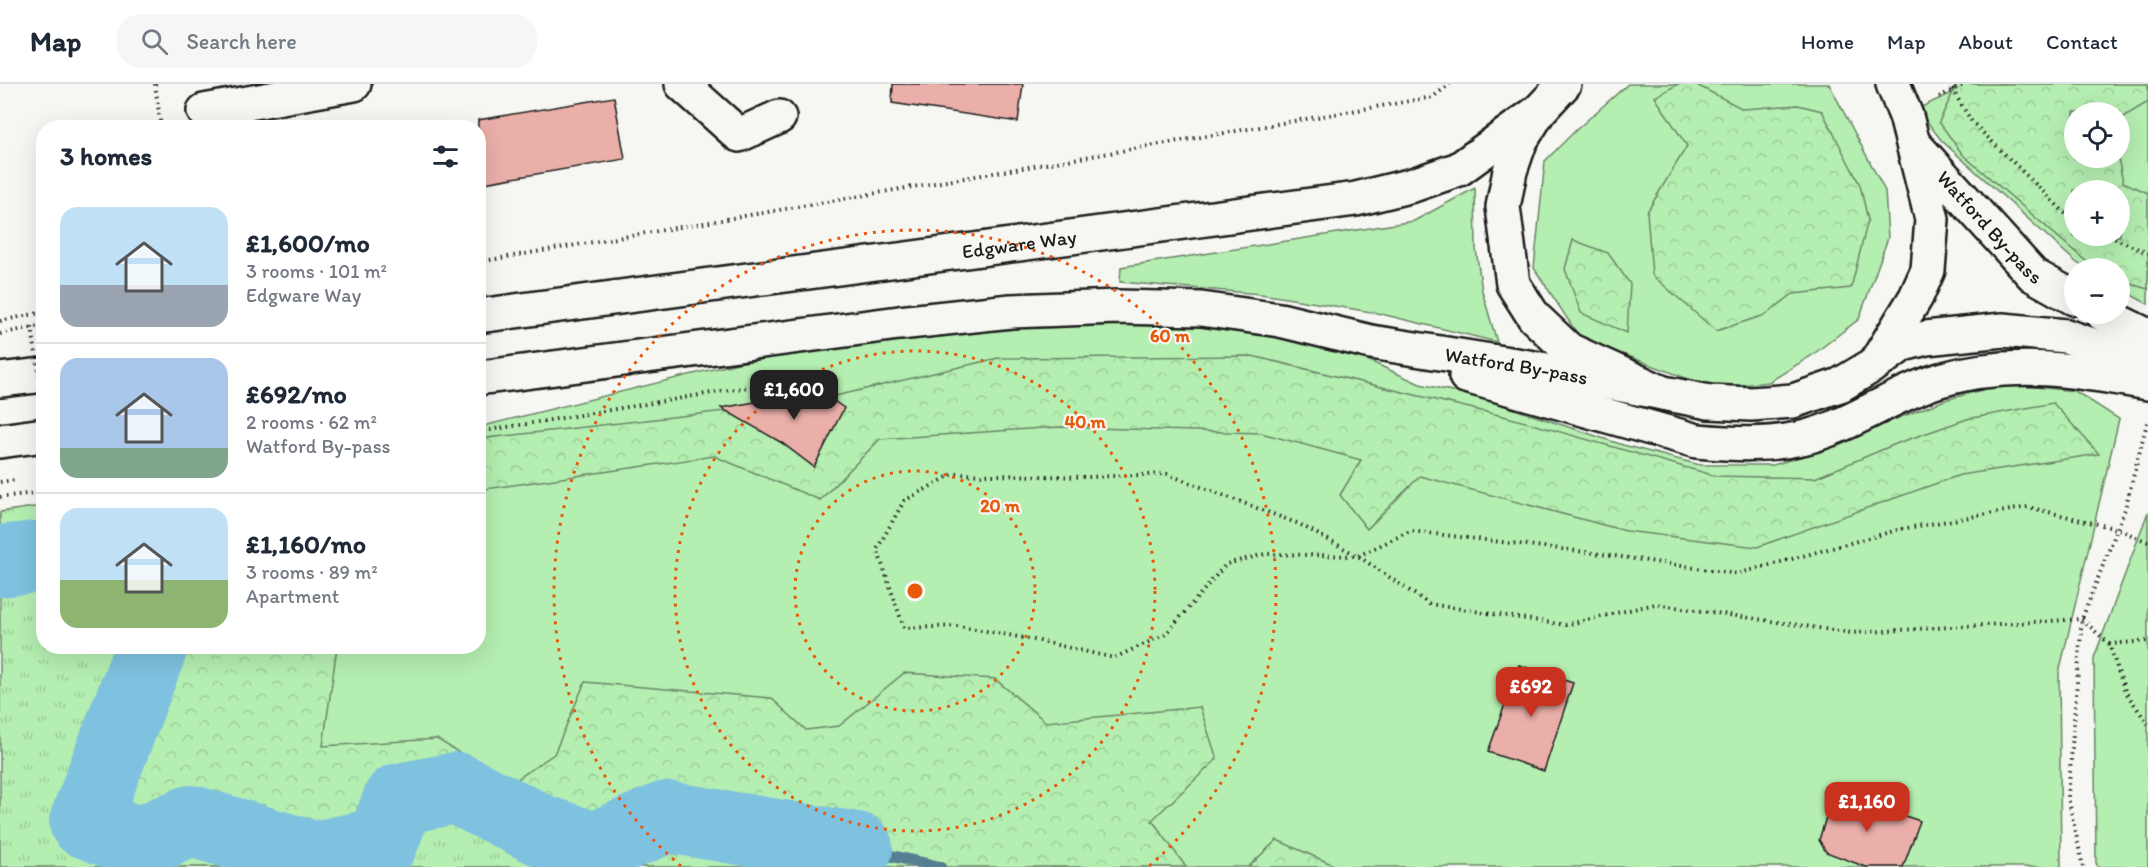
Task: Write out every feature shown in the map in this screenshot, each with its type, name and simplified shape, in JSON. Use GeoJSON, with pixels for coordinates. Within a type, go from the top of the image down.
{"type":"FeatureCollection","features":[{"type":"Feature","properties":{"kind":"main road"},"geometry":{"type":"LineString","coordinates":[[204,111],[284,90],[354,84]]}},
{"type":"Feature","properties":{"kind":"main road"},"geometry":{"type":"LineString","coordinates":[[682,84],[739,135],[779,117]]}},
{"type":"Feature","properties":{"kind":"main road"},"geometry":{"type":"LineString","coordinates":[[1875,364],[1916,297],[1928,270],[1932,219],[1906,116],[1893,84]]}},
{"type":"Feature","properties":{"kind":"main road"},"geometry":{"type":"LineString","coordinates":[[1556,92],[1520,142],[1510,171],[1503,207],[1514,284],[1534,317],[1569,350],[1663,393],[1709,402],[1750,404],[1793,401],[1840,385],[1903,345],[1926,338],[2003,330],[2066,336],[2148,364]]}},
{"type":"Feature","properties":{"kind":"main road","name":"Edgware Way"},"geometry":{"type":"LineString","coordinates":[[486,315],[1356,199],[1413,185],[1459,169],[1556,92]]}},
{"type":"Feature","properties":{"kind":"main road","name":"Watford By-pass"},"geometry":{"type":"LineString","coordinates":[[1914,144],[2033,275],[2064,292]]}},
{"type":"Feature","properties":{"kind":"main road"},"geometry":{"type":"LineString","coordinates":[[486,377],[1011,311],[1118,307],[1202,309],[1269,319],[1371,342],[1430,366],[1697,441],[1735,445],[1803,438],[1940,380],[2000,369],[2044,368],[2148,383]]}},
{"type":"Feature","properties":{"kind":"main road"},"geometry":{"type":"LineString","coordinates":[[2123,324],[2148,336]]}},
{"type":"Feature","properties":{"kind":"main road","name":"Watford By-pass"},"geometry":{"type":"LineString","coordinates":[[1371,342],[1553,371],[1663,393]]}},
{"type":"Feature","properties":{"kind":"main road"},"geometry":{"type":"LineString","coordinates":[[0,380],[36,376]]}},
{"type":"Feature","properties":{"kind":"main road"},"geometry":{"type":"LineString","coordinates":[[0,441],[36,436]]}},
{"type":"Feature","properties":{"kind":"path"},"geometry":{"type":"LineString","coordinates":[[155,84],[160,120]]}},
{"type":"Feature","properties":{"kind":"path"},"geometry":{"type":"LineString","coordinates":[[486,261],[1433,97],[1450,84]]}},
{"type":"Feature","properties":{"kind":"path"},"geometry":{"type":"LineString","coordinates":[[1949,84],[1972,122],[2064,212]]}},
{"type":"Feature","properties":{"kind":"path"},"geometry":{"type":"LineString","coordinates":[[2130,245],[2148,253]]}},
{"type":"Feature","properties":{"kind":"path"},"geometry":{"type":"LineString","coordinates":[[0,321],[36,314]]}},
{"type":"Feature","properties":{"kind":"path"},"geometry":{"type":"LineString","coordinates":[[0,333],[36,326]]}},
{"type":"Feature","properties":{"kind":"path"},"geometry":{"type":"LineString","coordinates":[[32,327],[36,354]]}},
{"type":"Feature","properties":{"kind":"path"},"geometry":{"type":"LineString","coordinates":[[486,431],[790,380],[792,337]]}},
{"type":"Feature","properties":{"kind":"path"},"geometry":{"type":"LineString","coordinates":[[2083,867],[2068,797],[2082,619],[2125,509],[2148,419]]}},
{"type":"Feature","properties":{"kind":"path"},"geometry":{"type":"LineString","coordinates":[[2148,542],[2118,529],[2028,507],[1901,529],[1737,574],[1594,553],[1410,531],[1358,556],[1265,554],[1226,564],[1166,634],[1114,658],[959,626],[904,628],[877,549],[904,501],[953,474],[1087,477],[1167,474],[1299,524],[1358,556],[1429,604],[1565,625],[1655,604],[1852,633],[2082,619],[2109,644],[2125,692],[2148,724]]}},
{"type":"Feature","properties":{"kind":"path"},"geometry":{"type":"LineString","coordinates":[[0,497],[36,493]]}},
{"type":"Feature","properties":{"kind":"path"},"geometry":{"type":"LineString","coordinates":[[2109,644],[2148,642]]}},
{"type":"Feature","properties":{"kind":"green space"},"geometry":{"type":"Polygon","coordinates":[[[1628,84],[1829,84],[1885,191],[1888,238],[1859,319],[1811,356],[1769,382],[1712,388],[1580,338],[1534,268],[1545,161],[1628,84]]]}},
{"type":"Feature","properties":{"kind":"green space"},"geometry":{"type":"Polygon","coordinates":[[[1678,84],[1695,84],[1743,109],[1798,105],[1822,111],[1860,185],[1868,220],[1851,288],[1793,294],[1765,315],[1716,331],[1652,275],[1647,212],[1687,146],[1655,97],[1678,84]]]}},
{"type":"Feature","properties":{"kind":"green space"},"geometry":{"type":"Polygon","coordinates":[[[1957,84],[2148,84],[2148,102],[2130,113],[2130,102],[2064,102],[2064,168],[2120,168],[2123,180],[2064,180],[2064,242],[1963,155],[1939,122],[1957,84]]]}},
{"type":"Feature","properties":{"kind":"green space"},"geometry":{"type":"Polygon","coordinates":[[[1971,84],[2148,84],[2148,304],[2130,294],[2130,258],[2071,258],[1942,141],[1917,109],[1971,84]]]}},
{"type":"Feature","properties":{"kind":"green space"},"geometry":{"type":"Polygon","coordinates":[[[2130,185],[2148,193],[2148,289],[2130,284],[2130,258],[2082,258],[2068,246],[2130,246],[2130,185]]]}},
{"type":"Feature","properties":{"kind":"green space"},"geometry":{"type":"Polygon","coordinates":[[[1475,188],[1476,249],[1482,291],[1497,342],[1377,313],[1261,294],[1120,282],[1121,267],[1414,221],[1475,188]]]}},
{"type":"Feature","properties":{"kind":"green space"},"geometry":{"type":"Polygon","coordinates":[[[1573,240],[1608,253],[1630,284],[1627,333],[1581,313],[1565,269],[1573,240]]]}},
{"type":"Feature","properties":{"kind":"green space"},"geometry":{"type":"Polygon","coordinates":[[[1280,320],[1420,384],[1475,396],[1623,445],[1700,465],[1773,465],[1840,445],[1891,421],[1945,400],[2004,384],[2075,391],[2119,419],[2059,673],[2061,867],[820,867],[94,812],[150,654],[486,654],[486,425],[899,323],[1280,320]]]}},
{"type":"Feature","properties":{"kind":"green space"},"geometry":{"type":"Polygon","coordinates":[[[1252,356],[1507,417],[1716,476],[1815,478],[1898,443],[1967,419],[2053,403],[2099,454],[1960,475],[1757,547],[1626,531],[1420,476],[1367,529],[1340,495],[1361,460],[1261,433],[1059,427],[880,439],[820,500],[714,456],[486,489],[486,438],[814,401],[998,358],[1252,356]]]}},
{"type":"Feature","properties":{"kind":"green space"},"geometry":{"type":"Polygon","coordinates":[[[36,507],[36,654],[150,654],[123,749],[97,801],[94,812],[96,824],[107,833],[118,837],[129,837],[175,825],[187,825],[318,853],[349,842],[378,837],[385,830],[388,801],[393,798],[429,788],[466,784],[490,789],[557,838],[580,846],[594,848],[621,831],[637,830],[663,812],[684,815],[738,834],[795,842],[797,855],[810,857],[820,867],[0,867],[0,512],[36,507]]]}},
{"type":"Feature","properties":{"kind":"green space"},"geometry":{"type":"Polygon","coordinates":[[[2148,512],[2148,867],[2098,867],[2096,863],[2094,658],[2148,512]]]}},
{"type":"Feature","properties":{"kind":"green space"},"geometry":{"type":"Polygon","coordinates":[[[0,533],[36,625],[36,654],[336,654],[323,746],[437,739],[510,784],[554,754],[585,682],[771,698],[806,730],[839,726],[904,673],[995,679],[1046,722],[1200,707],[1217,759],[1152,820],[1186,867],[26,867],[0,533]]]}},
{"type":"Feature","properties":{"kind":"green space"},"geometry":{"type":"Polygon","coordinates":[[[1277,840],[1338,867],[1248,867],[1277,840]]]}},
{"type":"Feature","properties":{"kind":"building"},"geometry":{"type":"Polygon","coordinates":[[[893,84],[1023,84],[1018,122],[892,103],[893,84]]]}},
{"type":"Feature","properties":{"kind":"building"},"geometry":{"type":"Polygon","coordinates":[[[614,97],[625,159],[486,183],[486,120],[478,120],[614,97]]]}},
{"type":"Feature","properties":{"kind":"building"},"geometry":{"type":"Polygon","coordinates":[[[819,391],[844,408],[814,467],[782,443],[721,408],[819,391]]]}},
{"type":"Feature","properties":{"kind":"building"},"geometry":{"type":"Polygon","coordinates":[[[1519,665],[1573,683],[1544,771],[1488,752],[1519,665]]]}},
{"type":"Feature","properties":{"kind":"building"},"geometry":{"type":"Polygon","coordinates":[[[1834,792],[1920,821],[1903,867],[1866,867],[1826,852],[1819,840],[1834,792]]]}},
{"type":"Feature","properties":{"kind":"waterway"},"geometry":{"type":"LineString","coordinates":[[0,561],[36,557]]}},
{"type":"Feature","properties":{"kind":"waterway"},"geometry":{"type":"LineString","coordinates":[[149,654],[85,822],[138,843],[191,821],[314,857],[382,843],[399,799],[456,788],[543,831],[594,848],[667,817],[857,848],[846,867]]}},
{"type":"Feature","properties":{"kind":"waterway"},"geometry":{"type":"LineString","coordinates":[[857,848],[940,867]]}}]}
